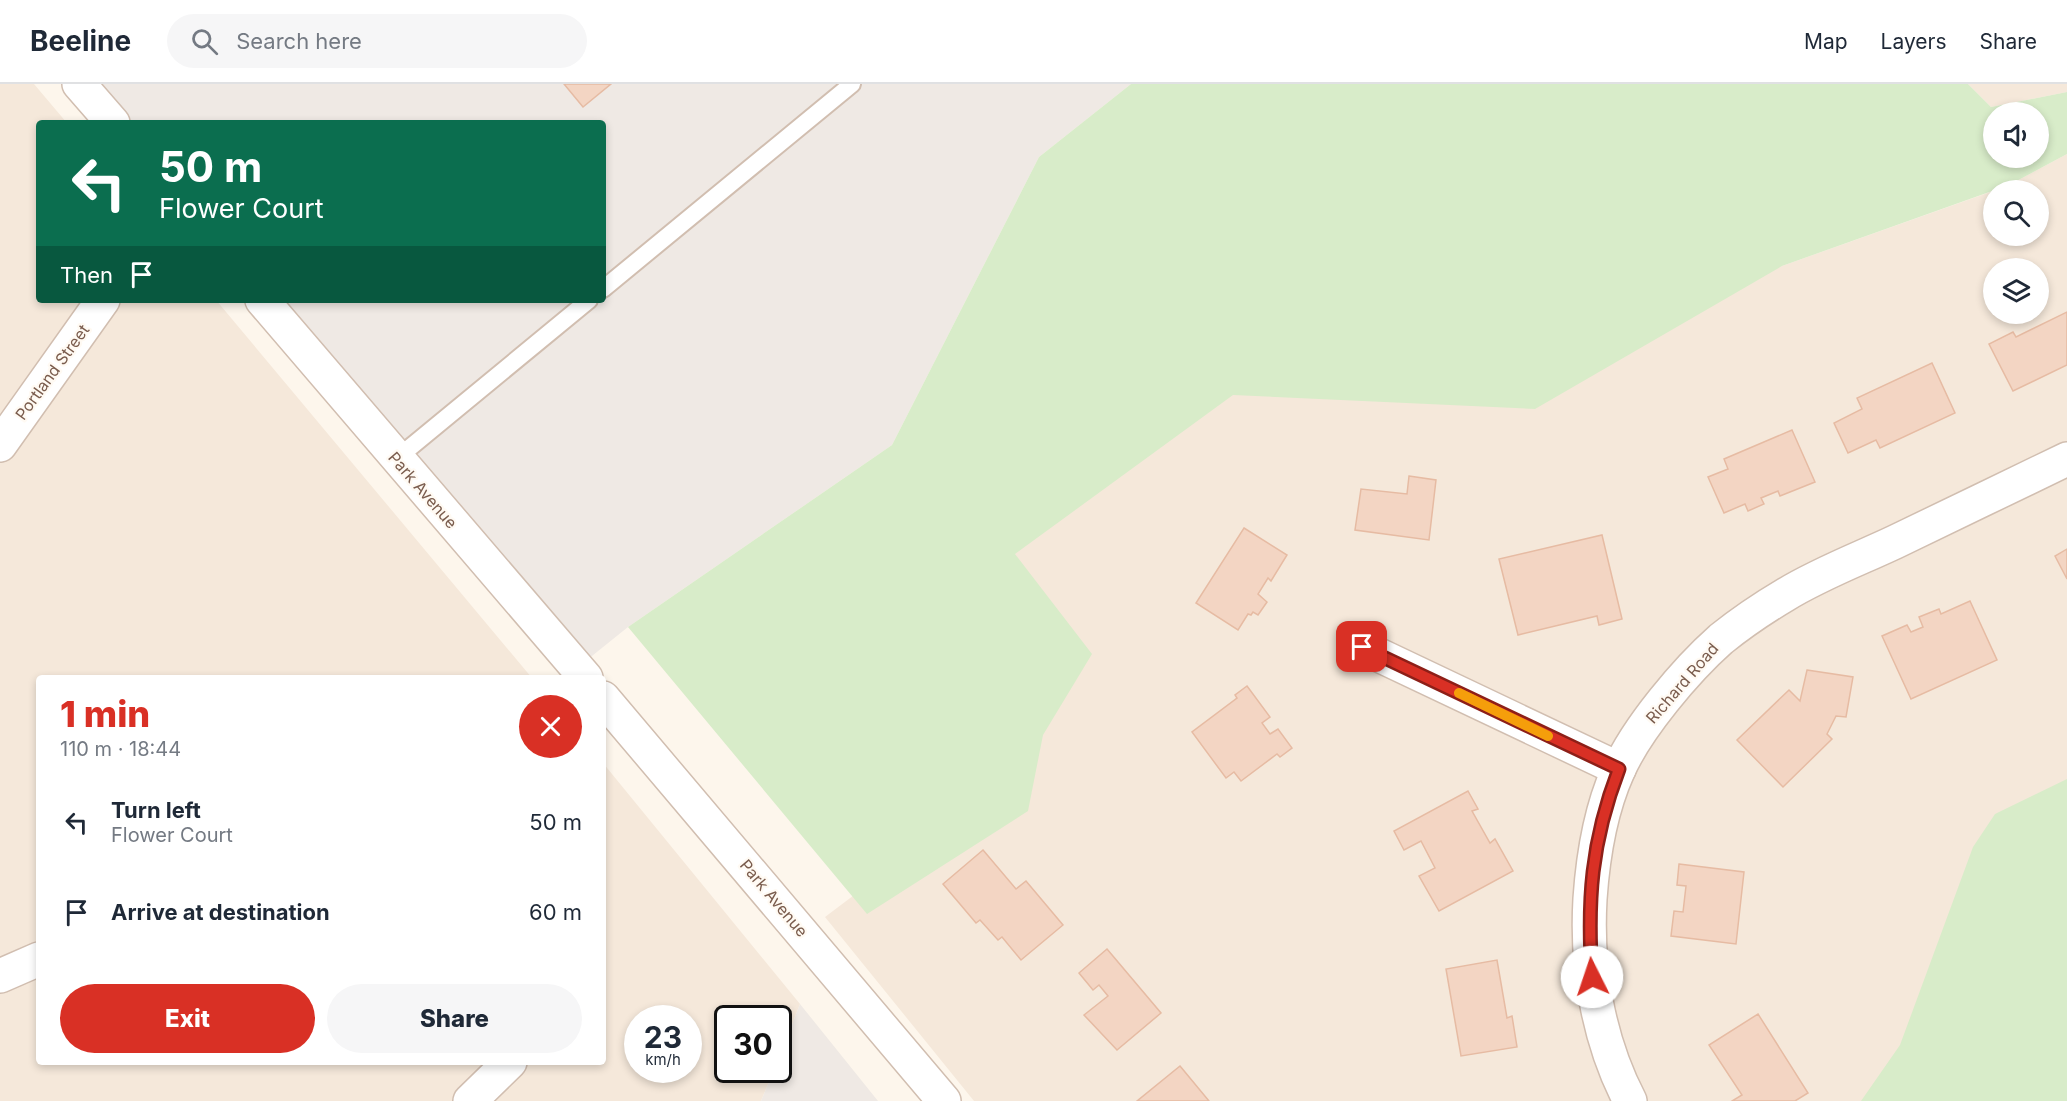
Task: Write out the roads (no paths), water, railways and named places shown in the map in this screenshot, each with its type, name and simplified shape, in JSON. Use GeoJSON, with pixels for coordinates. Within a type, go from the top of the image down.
{"type":"FeatureCollection","features":[{"type":"Feature","properties":{"kind":"street"},"geometry":{"type":"LineString","coordinates":[[79,84],[109,120]]}},
{"type":"Feature","properties":{"kind":"street","name":"Portland Street"},"geometry":{"type":"LineString","coordinates":[[0,445],[101,303]]}},
{"type":"Feature","properties":{"kind":"street","name":"Park Avenue"},"geometry":{"type":"LineString","coordinates":[[265,303],[583,675]]}},
{"type":"Feature","properties":{"kind":"street","name":"Richard Road"},"geometry":{"type":"LineString","coordinates":[[1630,1101],[1618,1077],[1603,1030],[1592,977],[1589,928],[1595,849],[1605,806],[1619,769],[1643,728],[1721,639],[1787,593],[2067,459]]}},
{"type":"Feature","properties":{"kind":"street"},"geometry":{"type":"LineString","coordinates":[[1362,647],[1619,769]]}},
{"type":"Feature","properties":{"kind":"street","name":"Park Avenue"},"geometry":{"type":"LineString","coordinates":[[607,710],[944,1101]]}},
{"type":"Feature","properties":{"kind":"street"},"geometry":{"type":"LineString","coordinates":[[0,976],[36,960]]}},
{"type":"Feature","properties":{"kind":"street"},"geometry":{"type":"LineString","coordinates":[[470,1101],[507,1065]]}},
{"type":"Feature","properties":{"kind":"lane"},"geometry":{"type":"LineString","coordinates":[[606,287],[852,84]]}},
{"type":"Feature","properties":{"kind":"lane"},"geometry":{"type":"LineString","coordinates":[[396,459],[585,303]]}}]}
